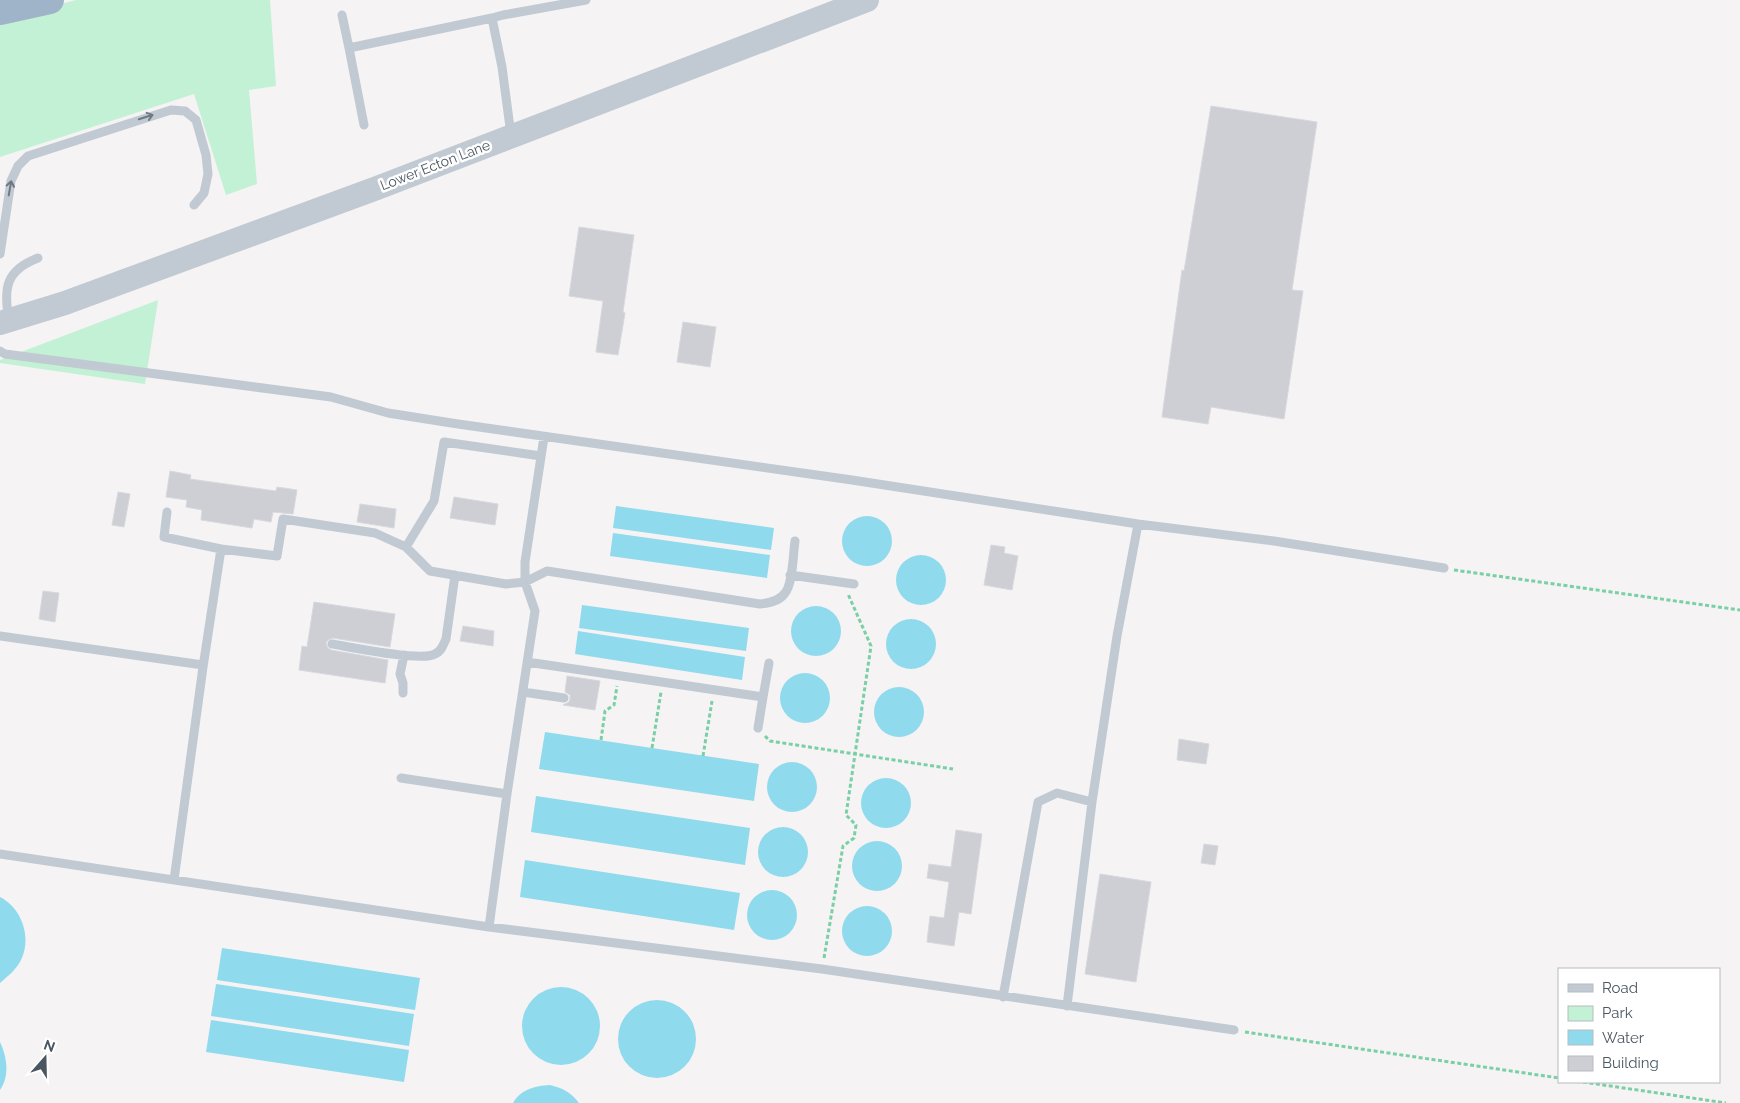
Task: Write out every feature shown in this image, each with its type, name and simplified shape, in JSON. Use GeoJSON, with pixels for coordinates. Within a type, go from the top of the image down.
{"type":"FeatureCollection","features":[{"type":"Feature","properties":{"kind":"highway"},"geometry":{"type":"LineString","coordinates":[[0,11],[50,0]]}},
{"type":"Feature","properties":{"kind":"street","name":"Lower Ecton Lane"},"geometry":{"type":"LineString","coordinates":[[4,321],[74,300],[378,188],[867,0]]}},
{"type":"Feature","properties":{"kind":"lane"},"geometry":{"type":"LineString","coordinates":[[348,48],[503,15],[586,0]]}},
{"type":"Feature","properties":{"kind":"lane"},"geometry":{"type":"LineString","coordinates":[[342,15],[364,125]]}},
{"type":"Feature","properties":{"kind":"lane"},"geometry":{"type":"LineString","coordinates":[[492,18],[502,66],[511,136]]}},
{"type":"Feature","properties":{"kind":"lane"},"geometry":{"type":"LineString","coordinates":[[0,254],[11,180],[18,166],[28,156],[171,110],[185,111],[196,120],[206,155],[208,174],[204,192],[194,205]]}},
{"type":"Feature","properties":{"kind":"lane"},"geometry":{"type":"LineString","coordinates":[[4,321],[5,296],[12,276],[24,263],[38,258]]}},
{"type":"Feature","properties":{"kind":"lane"},"geometry":{"type":"LineString","coordinates":[[0,351],[5,354],[331,397],[388,413],[544,437],[852,480],[1138,524],[1274,541],[1444,568]]}},
{"type":"Feature","properties":{"kind":"lane"},"geometry":{"type":"LineString","coordinates":[[489,927],[535,611],[525,582],[525,562],[544,437]]}},
{"type":"Feature","properties":{"kind":"lane"},"geometry":{"type":"LineString","coordinates":[[406,547],[434,501],[444,442],[541,456]]}},
{"type":"Feature","properties":{"kind":"lane"},"geometry":{"type":"LineString","coordinates":[[167,512],[164,537],[221,549],[277,556],[283,519],[375,533],[406,547],[430,571],[455,576],[506,584],[525,582],[547,572],[750,602],[770,603],[785,594],[795,541]]}},
{"type":"Feature","properties":{"kind":"lane"},"geometry":{"type":"LineString","coordinates":[[1067,1006],[1092,802],[1117,636],[1138,524]]}},
{"type":"Feature","properties":{"kind":"lane"},"geometry":{"type":"LineString","coordinates":[[174,880],[203,665],[221,549]]}},
{"type":"Feature","properties":{"kind":"lane"},"geometry":{"type":"LineString","coordinates":[[790,575],[854,584]]}},
{"type":"Feature","properties":{"kind":"lane"},"geometry":{"type":"LineString","coordinates":[[332,644],[404,655],[433,656],[442,648],[446,639],[455,576]]}},
{"type":"Feature","properties":{"kind":"lane"},"geometry":{"type":"LineString","coordinates":[[0,636],[203,665]]}},
{"type":"Feature","properties":{"kind":"lane"},"geometry":{"type":"LineString","coordinates":[[403,693],[403,683],[400,674],[404,655]]}},
{"type":"Feature","properties":{"kind":"lane"},"geometry":{"type":"LineString","coordinates":[[527,662],[763,698]]}},
{"type":"Feature","properties":{"kind":"lane"},"geometry":{"type":"LineString","coordinates":[[758,728],[769,663]]}},
{"type":"Feature","properties":{"kind":"lane"},"geometry":{"type":"LineString","coordinates":[[523,692],[564,698]]}},
{"type":"Feature","properties":{"kind":"lane"},"geometry":{"type":"LineString","coordinates":[[401,778],[507,794]]}},
{"type":"Feature","properties":{"kind":"lane"},"geometry":{"type":"LineString","coordinates":[[1003,997],[1038,802],[1057,794],[1092,802]]}},
{"type":"Feature","properties":{"kind":"lane"},"geometry":{"type":"LineString","coordinates":[[0,854],[489,927],[822,969],[1234,1030]]}},
{"type":"Feature","properties":{"kind":"path"},"geometry":{"type":"LineString","coordinates":[[1444,568],[1740,610]]}},
{"type":"Feature","properties":{"kind":"path"},"geometry":{"type":"LineString","coordinates":[[822,969],[843,846],[854,838],[856,825],[846,815],[871,646],[843,582]]}},
{"type":"Feature","properties":{"kind":"path"},"geometry":{"type":"LineString","coordinates":[[601,740],[605,711],[614,704],[618,676]]}},
{"type":"Feature","properties":{"kind":"path"},"geometry":{"type":"LineString","coordinates":[[652,748],[663,682]]}},
{"type":"Feature","properties":{"kind":"path"},"geometry":{"type":"LineString","coordinates":[[703,756],[714,690]]}},
{"type":"Feature","properties":{"kind":"path"},"geometry":{"type":"LineString","coordinates":[[758,728],[770,741],[953,769]]}},
{"type":"Feature","properties":{"kind":"path"},"geometry":{"type":"LineString","coordinates":[[1234,1030],[1558,1078]]}},
{"type":"Feature","properties":{"kind":"path"},"geometry":{"type":"LineString","coordinates":[[1590,1083],[1726,1103]]}},
{"type":"Feature","properties":{"kind":"green space"},"geometry":{"type":"Polygon","coordinates":[[[76,0],[270,0],[276,86],[249,90],[257,184],[226,195],[194,94],[0,157],[0,20],[76,0]]]}},
{"type":"Feature","properties":{"kind":"green space"},"geometry":{"type":"Polygon","coordinates":[[[158,300],[145,384],[0,363],[0,360],[158,300]]]}},
{"type":"Feature","properties":{"kind":"water"},"geometry":{"type":"Polygon","coordinates":[[[616,506],[774,528],[771,550],[613,528],[616,506]]]}},
{"type":"Feature","properties":{"kind":"water"},"geometry":{"type":"Polygon","coordinates":[[[862,516],[872,516],[885,523],[892,536],[892,546],[885,559],[872,566],[862,566],[853,562],[846,555],[842,546],[842,536],[846,527],[853,520],[862,516]]]}},
{"type":"Feature","properties":{"kind":"water"},"geometry":{"type":"Polygon","coordinates":[[[613,533],[770,555],[767,578],[610,556],[613,533]]]}},
{"type":"Feature","properties":{"kind":"water"},"geometry":{"type":"Polygon","coordinates":[[[916,555],[926,555],[939,562],[946,575],[946,585],[939,598],[926,605],[916,605],[907,601],[900,594],[896,585],[896,575],[900,566],[907,559],[916,555]]]}},
{"type":"Feature","properties":{"kind":"water"},"geometry":{"type":"Polygon","coordinates":[[[582,605],[749,628],[746,651],[579,628],[582,605]]]}},
{"type":"Feature","properties":{"kind":"water"},"geometry":{"type":"Polygon","coordinates":[[[811,606],[821,606],[834,613],[841,626],[841,636],[834,649],[821,656],[811,656],[802,652],[795,645],[791,636],[791,626],[795,617],[802,610],[811,606]]]}},
{"type":"Feature","properties":{"kind":"water"},"geometry":{"type":"Polygon","coordinates":[[[906,619],[916,619],[929,626],[936,639],[936,649],[929,662],[916,669],[906,669],[897,665],[890,658],[886,649],[886,639],[890,630],[897,623],[906,619]]]}},
{"type":"Feature","properties":{"kind":"water"},"geometry":{"type":"Polygon","coordinates":[[[578,631],[745,657],[742,680],[575,654],[578,631]]]}},
{"type":"Feature","properties":{"kind":"water"},"geometry":{"type":"Polygon","coordinates":[[[800,673],[810,673],[823,680],[830,693],[830,703],[823,716],[810,723],[800,723],[791,719],[784,712],[780,703],[780,693],[784,684],[791,677],[800,673]]]}},
{"type":"Feature","properties":{"kind":"water"},"geometry":{"type":"Polygon","coordinates":[[[894,687],[904,687],[917,694],[924,707],[924,717],[917,730],[904,737],[894,737],[885,733],[878,726],[874,717],[874,707],[878,698],[885,691],[894,687]]]}},
{"type":"Feature","properties":{"kind":"water"},"geometry":{"type":"Polygon","coordinates":[[[545,732],[759,764],[754,801],[539,769],[545,732]]]}},
{"type":"Feature","properties":{"kind":"water"},"geometry":{"type":"Polygon","coordinates":[[[792,762],[802,764],[810,769],[815,777],[817,787],[815,797],[810,805],[802,810],[792,812],[782,810],[774,805],[769,797],[767,787],[769,777],[774,769],[782,764],[792,762]]]}},
{"type":"Feature","properties":{"kind":"water"},"geometry":{"type":"Polygon","coordinates":[[[881,778],[891,778],[904,785],[911,798],[911,808],[904,821],[891,828],[881,828],[872,824],[865,817],[861,808],[861,798],[865,789],[872,782],[881,778]]]}},
{"type":"Feature","properties":{"kind":"water"},"geometry":{"type":"Polygon","coordinates":[[[536,796],[750,828],[745,865],[531,832],[536,796]]]}},
{"type":"Feature","properties":{"kind":"water"},"geometry":{"type":"Polygon","coordinates":[[[778,827],[788,827],[801,834],[808,847],[808,857],[801,870],[788,877],[778,877],[769,873],[762,866],[758,857],[758,847],[762,838],[769,831],[778,827]]]}},
{"type":"Feature","properties":{"kind":"water"},"geometry":{"type":"Polygon","coordinates":[[[877,841],[887,843],[895,848],[900,856],[902,866],[900,876],[895,884],[887,889],[877,891],[867,889],[859,884],[854,876],[852,866],[854,856],[859,848],[867,843],[877,841]]]}},
{"type":"Feature","properties":{"kind":"water"},"geometry":{"type":"Polygon","coordinates":[[[525,860],[740,893],[734,930],[520,897],[525,860]]]}},
{"type":"Feature","properties":{"kind":"water"},"geometry":{"type":"Polygon","coordinates":[[[772,890],[782,892],[790,897],[795,905],[797,915],[795,925],[790,933],[782,938],[772,940],[762,938],[754,933],[749,925],[747,915],[749,905],[754,897],[762,892],[772,890]]]}},
{"type":"Feature","properties":{"kind":"water"},"geometry":{"type":"Polygon","coordinates":[[[0,897],[14,908],[19,916],[23,924],[25,942],[19,964],[0,983],[0,897]]]}},
{"type":"Feature","properties":{"kind":"water"},"geometry":{"type":"Polygon","coordinates":[[[867,906],[877,908],[885,913],[890,921],[892,931],[890,941],[885,949],[877,954],[867,956],[857,954],[849,949],[844,941],[842,931],[844,921],[849,913],[857,908],[867,906]]]}},
{"type":"Feature","properties":{"kind":"water"},"geometry":{"type":"Polygon","coordinates":[[[222,948],[420,978],[415,1010],[217,980],[222,948]]]}},
{"type":"Feature","properties":{"kind":"water"},"geometry":{"type":"Polygon","coordinates":[[[216,984],[414,1014],[409,1046],[211,1016],[216,984]]]}},
{"type":"Feature","properties":{"kind":"water"},"geometry":{"type":"Polygon","coordinates":[[[561,987],[576,990],[588,999],[597,1011],[600,1026],[597,1041],[588,1053],[576,1062],[561,1065],[546,1062],[534,1053],[525,1041],[522,1026],[525,1011],[534,999],[546,990],[561,987]]]}},
{"type":"Feature","properties":{"kind":"water"},"geometry":{"type":"Polygon","coordinates":[[[657,1000],[672,1003],[684,1012],[693,1024],[696,1039],[693,1054],[684,1066],[672,1075],[657,1078],[642,1075],[630,1066],[621,1054],[618,1039],[621,1024],[630,1012],[642,1003],[657,1000]]]}},
{"type":"Feature","properties":{"kind":"water"},"geometry":{"type":"Polygon","coordinates":[[[211,1020],[409,1050],[404,1082],[206,1052],[211,1020]]]}},
{"type":"Feature","properties":{"kind":"water"},"geometry":{"type":"Polygon","coordinates":[[[0,1042],[4,1054],[6,1072],[0,1090],[0,1042]]]}},
{"type":"Feature","properties":{"kind":"water"},"geometry":{"type":"Polygon","coordinates":[[[550,1085],[566,1091],[579,1103],[513,1103],[524,1091],[550,1085]]]}},
{"type":"Feature","properties":{"kind":"building"},"geometry":{"type":"Polygon","coordinates":[[[1211,106],[1317,122],[1292,290],[1303,291],[1284,419],[1211,407],[1208,424],[1162,417],[1182,270],[1184,271],[1211,106]]]}},
{"type":"Feature","properties":{"kind":"building"},"geometry":{"type":"Polygon","coordinates":[[[579,227],[634,235],[618,355],[596,352],[603,301],[569,296],[579,227]]]}},
{"type":"Feature","properties":{"kind":"building"},"geometry":{"type":"Polygon","coordinates":[[[683,322],[716,327],[710,367],[677,362],[683,322]]]}},
{"type":"Feature","properties":{"kind":"building"},"geometry":{"type":"Polygon","coordinates":[[[170,471],[191,475],[190,479],[276,491],[277,487],[297,490],[293,514],[273,512],[271,522],[254,519],[252,528],[201,520],[202,510],[186,507],[187,500],[166,497],[170,471]]]}},
{"type":"Feature","properties":{"kind":"building"},"geometry":{"type":"Polygon","coordinates":[[[118,492],[130,494],[124,527],[112,525],[118,492]]]}},
{"type":"Feature","properties":{"kind":"building"},"geometry":{"type":"Polygon","coordinates":[[[454,497],[498,504],[495,525],[450,518],[454,497]]]}},
{"type":"Feature","properties":{"kind":"building"},"geometry":{"type":"Polygon","coordinates":[[[360,504],[396,509],[394,528],[357,522],[360,504]]]}},
{"type":"Feature","properties":{"kind":"building"},"geometry":{"type":"Polygon","coordinates":[[[991,545],[1005,547],[1004,553],[1018,556],[1012,590],[984,585],[991,545]]]}},
{"type":"Feature","properties":{"kind":"building"},"geometry":{"type":"Polygon","coordinates":[[[43,591],[59,593],[55,622],[39,619],[43,591]]]}},
{"type":"Feature","properties":{"kind":"building"},"geometry":{"type":"Polygon","coordinates":[[[314,602],[395,614],[390,647],[333,638],[326,643],[331,650],[388,660],[385,683],[299,670],[302,646],[307,647],[314,602]]]}},
{"type":"Feature","properties":{"kind":"building"},"geometry":{"type":"Polygon","coordinates":[[[463,626],[494,631],[493,646],[460,641],[463,626]]]}},
{"type":"Feature","properties":{"kind":"building"},"geometry":{"type":"Polygon","coordinates":[[[567,676],[600,681],[595,710],[563,705],[569,702],[570,699],[570,695],[565,692],[567,676]]]}},
{"type":"Feature","properties":{"kind":"building"},"geometry":{"type":"Polygon","coordinates":[[[1179,739],[1209,744],[1206,764],[1177,760],[1179,739]]]}},
{"type":"Feature","properties":{"kind":"building"},"geometry":{"type":"Polygon","coordinates":[[[956,830],[982,834],[971,914],[959,912],[954,946],[927,942],[930,916],[944,918],[949,882],[927,878],[929,864],[951,867],[956,830]]]}},
{"type":"Feature","properties":{"kind":"building"},"geometry":{"type":"Polygon","coordinates":[[[1204,844],[1218,846],[1215,865],[1201,863],[1204,844]]]}},
{"type":"Feature","properties":{"kind":"building"},"geometry":{"type":"Polygon","coordinates":[[[1100,874],[1151,882],[1136,982],[1085,974],[1100,874]]]}}]}
